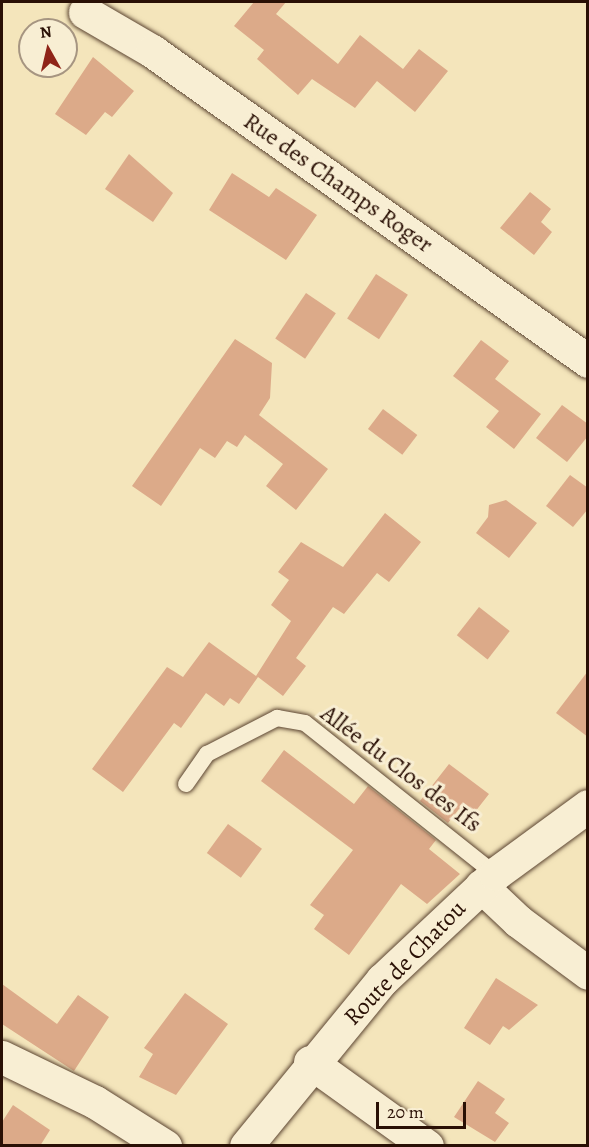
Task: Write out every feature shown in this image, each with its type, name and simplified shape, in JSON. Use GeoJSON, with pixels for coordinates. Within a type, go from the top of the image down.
{"type":"FeatureCollection","features":[{"type":"Feature","properties":{"kind":"street","name":"Rue des Champs Roger"},"geometry":{"type":"LineString","coordinates":[[85,12],[153,51],[588,361]]}},
{"type":"Feature","properties":{"kind":"street","name":"Route de Chatou"},"geometry":{"type":"LineString","coordinates":[[246,1146],[310,1062],[382,980],[488,880],[588,806]]}},
{"type":"Feature","properties":{"kind":"street"},"geometry":{"type":"LineString","coordinates":[[488,880],[518,921],[588,973]]}},
{"type":"Feature","properties":{"kind":"street"},"geometry":{"type":"LineString","coordinates":[[2,1057],[96,1102],[165,1146]]}},
{"type":"Feature","properties":{"kind":"street"},"geometry":{"type":"LineString","coordinates":[[310,1062],[427,1146]]}},
{"type":"Feature","properties":{"kind":"lane","name":"Allée du Clos des Ifs"},"geometry":{"type":"LineString","coordinates":[[186,784],[207,754],[277,718],[304,723],[488,880]]}},
{"type":"Feature","properties":{"kind":"building"},"geometry":{"type":"Polygon","coordinates":[[[254,2],[286,2],[276,14],[338,64],[360,35],[403,69],[419,49],[448,71],[415,112],[377,81],[355,108],[312,79],[298,95],[257,59],[264,50],[234,26],[254,2]]]}},
{"type":"Feature","properties":{"kind":"building"},"geometry":{"type":"Polygon","coordinates":[[[93,57],[134,91],[112,117],[105,112],[86,135],[55,114],[93,57]]]}},
{"type":"Feature","properties":{"kind":"building"},"geometry":{"type":"Polygon","coordinates":[[[129,154],[173,193],[153,222],[105,189],[129,154]]]}},
{"type":"Feature","properties":{"kind":"building"},"geometry":{"type":"Polygon","coordinates":[[[232,173],[269,197],[276,188],[317,215],[286,260],[209,210],[232,173]]]}},
{"type":"Feature","properties":{"kind":"building"},"geometry":{"type":"Polygon","coordinates":[[[530,192],[551,209],[541,222],[552,232],[534,255],[500,228],[530,192]]]}},
{"type":"Feature","properties":{"kind":"building"},"geometry":{"type":"Polygon","coordinates":[[[376,274],[408,295],[379,339],[347,318],[376,274]]]}},
{"type":"Feature","properties":{"kind":"building"},"geometry":{"type":"Polygon","coordinates":[[[306,293],[336,313],[305,359],[275,339],[306,293]]]}},
{"type":"Feature","properties":{"kind":"building"},"geometry":{"type":"Polygon","coordinates":[[[235,339],[272,363],[270,398],[259,415],[328,469],[296,510],[266,486],[283,464],[245,435],[237,447],[227,441],[215,458],[200,448],[161,506],[132,486],[235,339]]]}},
{"type":"Feature","properties":{"kind":"building"},"geometry":{"type":"Polygon","coordinates":[[[481,340],[509,361],[495,379],[541,414],[514,449],[486,427],[499,411],[453,376],[481,340]]]}},
{"type":"Feature","properties":{"kind":"building"},"geometry":{"type":"Polygon","coordinates":[[[562,405],[588,424],[588,436],[567,462],[536,438],[562,405]]]}},
{"type":"Feature","properties":{"kind":"building"},"geometry":{"type":"Polygon","coordinates":[[[383,409],[417,435],[402,455],[368,429],[383,409]]]}},
{"type":"Feature","properties":{"kind":"building"},"geometry":{"type":"Polygon","coordinates":[[[570,475],[588,488],[588,509],[573,527],[546,506],[570,475]]]}},
{"type":"Feature","properties":{"kind":"building"},"geometry":{"type":"Polygon","coordinates":[[[506,500],[537,523],[509,558],[476,533],[488,517],[489,505],[506,500]]]}},
{"type":"Feature","properties":{"kind":"building"},"geometry":{"type":"Polygon","coordinates":[[[385,513],[421,542],[389,582],[377,573],[344,614],[333,607],[296,658],[306,666],[283,696],[258,677],[239,704],[230,698],[224,706],[206,693],[181,728],[174,723],[123,792],[92,769],[167,667],[183,677],[209,642],[256,676],[291,621],[271,605],[289,580],[278,572],[301,542],[343,567],[385,513]]]}},
{"type":"Feature","properties":{"kind":"building"},"geometry":{"type":"Polygon","coordinates":[[[479,607],[510,631],[488,659],[457,635],[479,607]]]}},
{"type":"Feature","properties":{"kind":"building"},"geometry":{"type":"Polygon","coordinates":[[[588,671],[588,737],[556,713],[588,671]]]}},
{"type":"Feature","properties":{"kind":"building"},"geometry":{"type":"Polygon","coordinates":[[[284,750],[354,804],[368,786],[436,840],[429,849],[460,874],[427,904],[401,884],[349,955],[314,929],[324,915],[310,905],[353,850],[261,781],[284,750]]]}},
{"type":"Feature","properties":{"kind":"building"},"geometry":{"type":"Polygon","coordinates":[[[449,764],[489,794],[471,817],[459,809],[448,823],[420,801],[449,764]]]}},
{"type":"Feature","properties":{"kind":"building"},"geometry":{"type":"Polygon","coordinates":[[[228,824],[262,849],[241,878],[207,853],[228,824]]]}},
{"type":"Feature","properties":{"kind":"building"},"geometry":{"type":"Polygon","coordinates":[[[496,978],[538,1005],[509,1030],[503,1026],[490,1045],[464,1028],[496,978]]]}},
{"type":"Feature","properties":{"kind":"building"},"geometry":{"type":"Polygon","coordinates":[[[2,984],[57,1024],[78,995],[109,1017],[74,1071],[2,1024],[2,984]]]}},
{"type":"Feature","properties":{"kind":"building"},"geometry":{"type":"Polygon","coordinates":[[[185,993],[228,1024],[176,1095],[139,1077],[153,1054],[144,1048],[185,993]]]}},
{"type":"Feature","properties":{"kind":"building"},"geometry":{"type":"Polygon","coordinates":[[[478,1081],[505,1099],[495,1113],[509,1123],[495,1142],[454,1117],[478,1081]]]}},
{"type":"Feature","properties":{"kind":"building"},"geometry":{"type":"Polygon","coordinates":[[[13,1105],[50,1130],[40,1146],[2,1146],[2,1122],[13,1105]]]}}]}
